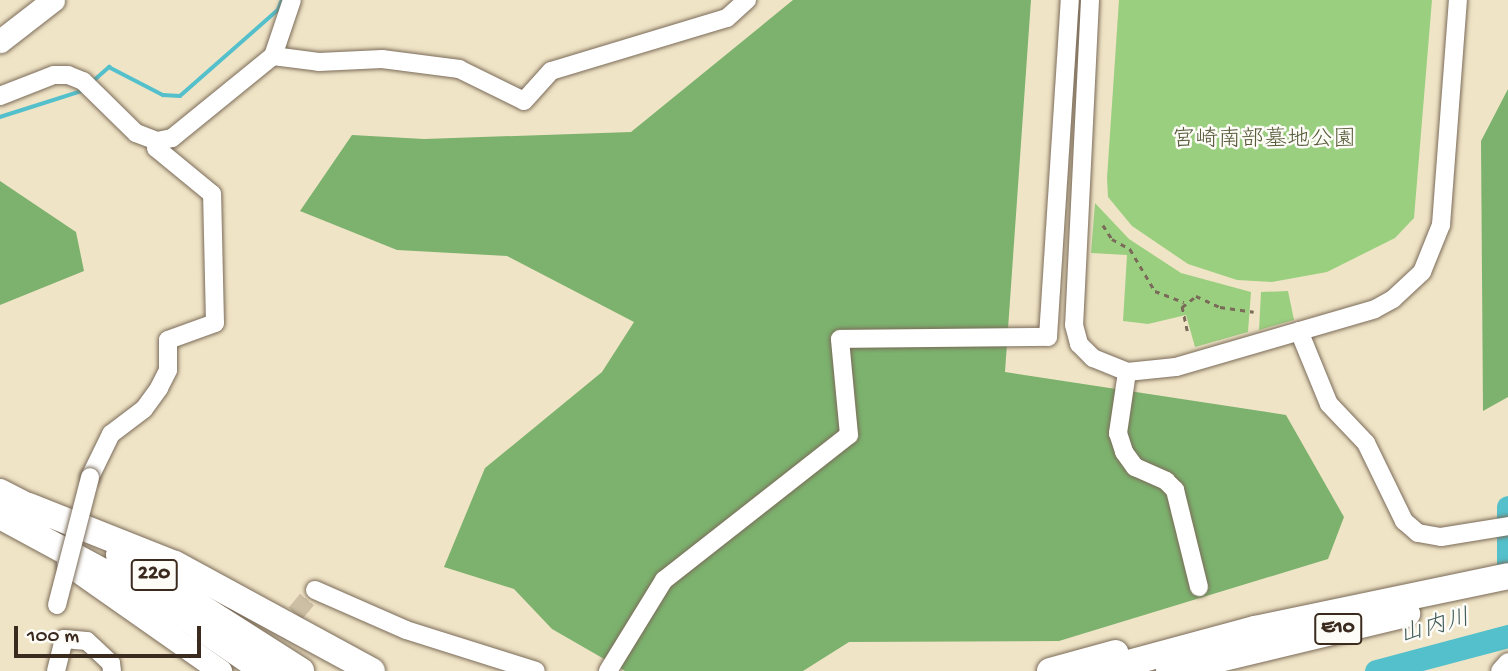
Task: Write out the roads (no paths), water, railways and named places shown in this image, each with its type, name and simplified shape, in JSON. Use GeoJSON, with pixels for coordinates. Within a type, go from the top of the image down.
{"type":"FeatureCollection","features":[{"type":"Feature","properties":{"kind":"highway","name":"220"},"geometry":{"type":"LineString","coordinates":[[0,492],[135,564],[301,671]]}},
{"type":"Feature","properties":{"kind":"highway"},"geometry":{"type":"LineString","coordinates":[[29,506],[93,528],[219,585],[372,671]]}},
{"type":"Feature","properties":{"kind":"highway","name":"220"},"geometry":{"type":"LineString","coordinates":[[0,519],[176,611],[264,671]]}},
{"type":"Feature","properties":{"kind":"highway","name":"E10"},"geometry":{"type":"LineString","coordinates":[[1098,671],[1255,629],[1508,576]]}},
{"type":"Feature","properties":{"kind":"highway","name":"E10"},"geometry":{"type":"LineString","coordinates":[[1169,671],[1381,619],[1508,594]]}},
{"type":"Feature","properties":{"kind":"highway"},"geometry":{"type":"LineString","coordinates":[[1050,671],[1159,642],[1255,629]]}},
{"type":"Feature","properties":{"kind":"main road"},"geometry":{"type":"LineString","coordinates":[[0,41],[53,0]]}},
{"type":"Feature","properties":{"kind":"main road"},"geometry":{"type":"LineString","coordinates":[[0,519],[220,671]]}},
{"type":"Feature","properties":{"kind":"street"},"geometry":{"type":"LineString","coordinates":[[0,96],[54,75],[68,75],[82,81],[136,133],[157,141],[172,138],[273,56],[292,0]]}},
{"type":"Feature","properties":{"kind":"street"},"geometry":{"type":"LineString","coordinates":[[273,56],[318,62],[382,59],[459,69],[524,101],[551,71],[727,18],[747,0]]}},
{"type":"Feature","properties":{"kind":"street"},"geometry":{"type":"LineString","coordinates":[[608,671],[664,580],[849,435],[840,339],[1048,337],[1070,0]]}},
{"type":"Feature","properties":{"kind":"street"},"geometry":{"type":"LineString","coordinates":[[1090,0],[1074,325],[1079,344],[1093,358],[1127,372],[1176,367],[1299,331],[1393,299],[1428,261],[1441,225],[1458,0]]}},
{"type":"Feature","properties":{"kind":"street"},"geometry":{"type":"LineString","coordinates":[[57,606],[90,477],[111,434],[144,409],[159,388],[168,370],[168,340],[215,323],[212,194],[156,148],[157,141]]}},
{"type":"Feature","properties":{"kind":"street"},"geometry":{"type":"LineString","coordinates":[[1299,331],[1315,379],[1329,404],[1366,443],[1404,521],[1418,533],[1441,537],[1508,526]]}},
{"type":"Feature","properties":{"kind":"street"},"geometry":{"type":"LineString","coordinates":[[1127,372],[1118,433],[1124,452],[1135,467],[1166,481],[1175,491],[1199,587]]}},
{"type":"Feature","properties":{"kind":"street"},"geometry":{"type":"LineString","coordinates":[[315,590],[406,630],[536,671]]}},
{"type":"Feature","properties":{"kind":"street"},"geometry":{"type":"LineString","coordinates":[[56,671],[64,639],[87,641],[111,663],[112,671]]}},
{"type":"Feature","properties":{"kind":"street"},"geometry":{"type":"LineString","coordinates":[[1500,671],[1508,662]]}},
{"type":"Feature","properties":{"kind":"waterway"},"geometry":{"type":"LineString","coordinates":[[92,82],[109,67],[163,95],[180,96],[278,10],[282,0]]}},
{"type":"Feature","properties":{"kind":"waterway"},"geometry":{"type":"LineString","coordinates":[[0,117],[85,90]]}},
{"type":"Feature","properties":{"kind":"waterway","name":"山内川"},"geometry":{"type":"LineString","coordinates":[[1508,507],[1508,568]]}},
{"type":"Feature","properties":{"kind":"waterway","name":"山内川"},"geometry":{"type":"LineString","coordinates":[[1376,671],[1508,636]]}},
{"type":"Feature","properties":{"kind":"tunnel"},"geometry":{"type":"LineString","coordinates":[[261,655],[315,590]]}},
{"type":"Feature","properties":{"kind":"park label","name":"宮崎南部墓地公園"},"geometry":{"type":"Point","coordinates":[1264,141]}}]}
